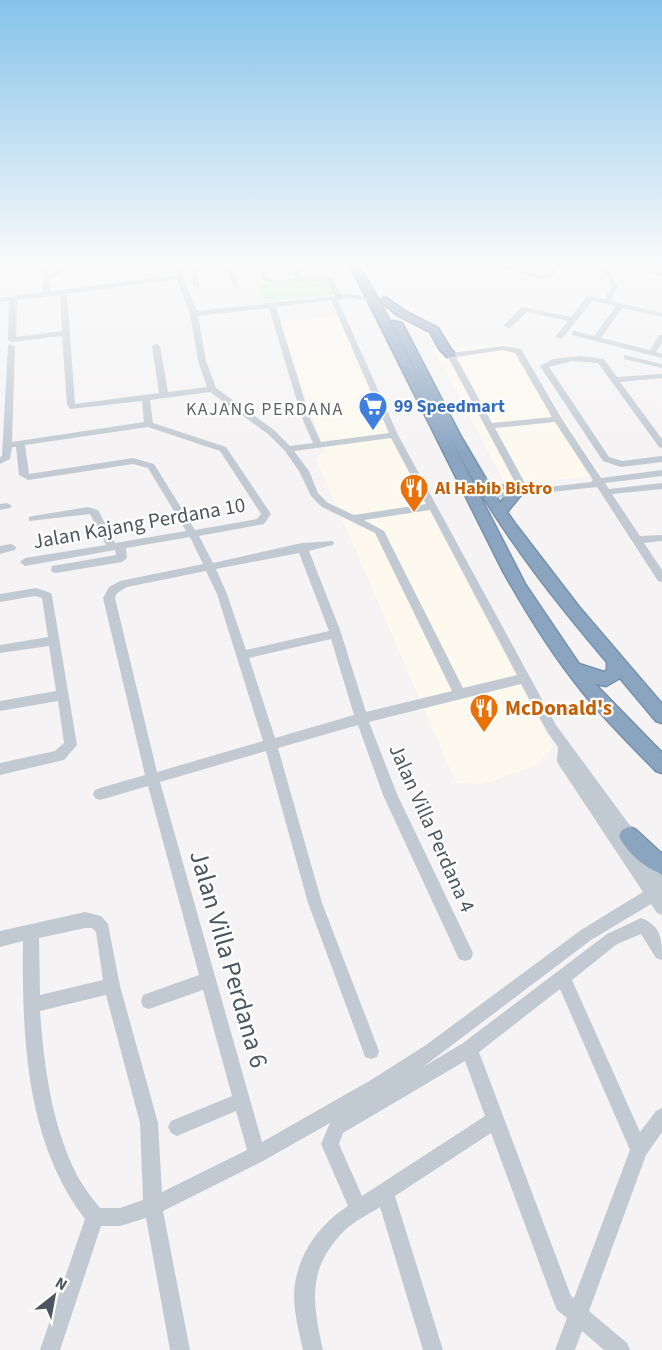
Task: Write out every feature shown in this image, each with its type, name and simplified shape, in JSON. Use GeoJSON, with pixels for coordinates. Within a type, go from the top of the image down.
{"type":"FeatureCollection","features":[{"type":"Feature","properties":{"kind":"highway"},"geometry":{"type":"LineString","coordinates":[[393,328],[510,571],[531,608],[598,699],[662,765]]}},
{"type":"Feature","properties":{"kind":"highway"},"geometry":{"type":"LineString","coordinates":[[395,328],[500,512],[541,568],[662,716]]}},
{"type":"Feature","properties":{"kind":"highway"},"geometry":{"type":"LineString","coordinates":[[430,328],[438,335],[445,350],[451,355]]}},
{"type":"Feature","properties":{"kind":"highway"},"geometry":{"type":"LineString","coordinates":[[500,512],[518,491]]}},
{"type":"Feature","properties":{"kind":"highway"},"geometry":{"type":"LineString","coordinates":[[573,668],[606,680],[615,674],[615,660]]}},
{"type":"Feature","properties":{"kind":"highway"},"geometry":{"type":"LineString","coordinates":[[629,836],[649,857],[662,865]]}},
{"type":"Feature","properties":{"kind":"street"},"geometry":{"type":"LineString","coordinates":[[0,461],[7,457],[8,445],[4,426],[5,376],[12,328]]}},
{"type":"Feature","properties":{"kind":"street"},"geometry":{"type":"LineString","coordinates":[[66,328],[73,407],[212,389]]}},
{"type":"Feature","properties":{"kind":"street"},"geometry":{"type":"LineString","coordinates":[[196,328],[202,362],[212,389],[271,432],[288,449],[304,471],[315,494],[325,505],[379,531],[459,693]]}},
{"type":"Feature","properties":{"kind":"street"},"geometry":{"type":"LineString","coordinates":[[279,328],[306,418],[318,445]]}},
{"type":"Feature","properties":{"kind":"street"},"geometry":{"type":"LineString","coordinates":[[349,328],[394,435],[429,503],[564,746],[629,836],[657,898]]}},
{"type":"Feature","properties":{"kind":"street"},"geometry":{"type":"LineString","coordinates":[[559,337],[566,328]]}},
{"type":"Feature","properties":{"kind":"street"},"geometry":{"type":"LineString","coordinates":[[596,339],[604,328]]}},
{"type":"Feature","properties":{"kind":"street"},"geometry":{"type":"LineString","coordinates":[[11,343],[66,333]]}},
{"type":"Feature","properties":{"kind":"street"},"geometry":{"type":"LineString","coordinates":[[575,333],[662,356]]}},
{"type":"Feature","properties":{"kind":"street"},"geometry":{"type":"LineString","coordinates":[[652,353],[662,337]]}},
{"type":"Feature","properties":{"kind":"street"},"geometry":{"type":"LineString","coordinates":[[156,346],[164,396]]}},
{"type":"Feature","properties":{"kind":"street"},"geometry":{"type":"LineString","coordinates":[[518,491],[488,426],[451,355],[503,348],[518,351],[558,419],[662,578]]}},
{"type":"Feature","properties":{"kind":"street"},"geometry":{"type":"LineString","coordinates":[[627,357],[662,366]]}},
{"type":"Feature","properties":{"kind":"street"},"geometry":{"type":"LineString","coordinates":[[662,445],[601,362],[590,358],[550,362],[544,366],[606,459],[621,464],[662,459]]}},
{"type":"Feature","properties":{"kind":"street"},"geometry":{"type":"LineString","coordinates":[[615,380],[662,376]]}},
{"type":"Feature","properties":{"kind":"street"},"geometry":{"type":"LineString","coordinates":[[8,445],[149,424],[146,399]]}},
{"type":"Feature","properties":{"kind":"street"},"geometry":{"type":"LineString","coordinates":[[488,426],[558,419]]}},
{"type":"Feature","properties":{"kind":"street","name":"Jalan Kajang Perdana 10"},"geometry":{"type":"LineString","coordinates":[[25,562],[260,522],[266,514],[223,449],[149,424]]}},
{"type":"Feature","properties":{"kind":"street"},"geometry":{"type":"LineString","coordinates":[[288,449],[394,435]]}},
{"type":"Feature","properties":{"kind":"street"},"geometry":{"type":"LineString","coordinates":[[20,443],[24,475],[28,477],[133,461],[151,466],[194,534],[211,566],[242,655],[271,745],[315,903],[371,1051]]}},
{"type":"Feature","properties":{"kind":"street"},"geometry":{"type":"LineString","coordinates":[[490,497],[518,491],[593,485],[599,481],[662,472]]}},
{"type":"Feature","properties":{"kind":"street"},"geometry":{"type":"LineString","coordinates":[[480,479],[498,487],[518,491]]}},
{"type":"Feature","properties":{"kind":"street"},"geometry":{"type":"LineString","coordinates":[[607,492],[662,486]]}},
{"type":"Feature","properties":{"kind":"street"},"geometry":{"type":"LineString","coordinates":[[353,518],[429,503]]}},
{"type":"Feature","properties":{"kind":"street"},"geometry":{"type":"LineString","coordinates":[[33,519],[88,510],[94,512],[122,558],[56,569]]}},
{"type":"Feature","properties":{"kind":"street"},"geometry":{"type":"LineString","coordinates":[[636,540],[661,539]]}},
{"type":"Feature","properties":{"kind":"street"},"geometry":{"type":"LineString","coordinates":[[211,566],[329,543]]}},
{"type":"Feature","properties":{"kind":"street","name":"Jalan Villa Perdana 4"},"geometry":{"type":"LineString","coordinates":[[303,548],[390,795],[465,953]]}},
{"type":"Feature","properties":{"kind":"street","name":"Jalan Villa Perdana 6"},"geometry":{"type":"LineString","coordinates":[[211,566],[124,584],[113,590],[108,598],[152,778],[257,1155]]}},
{"type":"Feature","properties":{"kind":"street"},"geometry":{"type":"LineString","coordinates":[[0,598],[36,592],[47,596],[71,745],[59,756],[0,769]]}},
{"type":"Feature","properties":{"kind":"street"},"geometry":{"type":"LineString","coordinates":[[242,655],[335,634]]}},
{"type":"Feature","properties":{"kind":"street"},"geometry":{"type":"LineString","coordinates":[[0,649],[53,640]]}},
{"type":"Feature","properties":{"kind":"street"},"geometry":{"type":"LineString","coordinates":[[100,794],[362,719],[525,678]]}},
{"type":"Feature","properties":{"kind":"street"},"geometry":{"type":"LineString","coordinates":[[0,706],[63,695]]}},
{"type":"Feature","properties":{"kind":"street"},"geometry":{"type":"LineString","coordinates":[[564,746],[564,760],[657,898]]}},
{"type":"Feature","properties":{"kind":"street"},"geometry":{"type":"LineString","coordinates":[[95,1217],[120,1217],[153,1206],[257,1155],[377,1086],[432,1051],[586,934],[657,898]]}},
{"type":"Feature","properties":{"kind":"street"},"geometry":{"type":"LineString","coordinates":[[0,939],[85,920],[96,921],[103,929],[112,986],[149,1123],[153,1206],[180,1350]]}},
{"type":"Feature","properties":{"kind":"street"},"geometry":{"type":"LineString","coordinates":[[359,1210],[330,1144],[337,1127],[469,1049],[612,939],[641,926],[650,931],[662,952]]}},
{"type":"Feature","properties":{"kind":"street"},"geometry":{"type":"LineString","coordinates":[[31,932],[31,1005],[40,1089],[51,1130],[72,1184],[95,1217]]}},
{"type":"Feature","properties":{"kind":"street"},"geometry":{"type":"LineString","coordinates":[[562,976],[639,1150]]}},
{"type":"Feature","properties":{"kind":"street"},"geometry":{"type":"LineString","coordinates":[[149,1001],[209,980]]}},
{"type":"Feature","properties":{"kind":"street"},"geometry":{"type":"LineString","coordinates":[[31,1005],[112,986]]}},
{"type":"Feature","properties":{"kind":"street"},"geometry":{"type":"LineString","coordinates":[[469,1049],[564,1303],[620,1350]]}},
{"type":"Feature","properties":{"kind":"street"},"geometry":{"type":"LineString","coordinates":[[177,1127],[242,1100]]}},
{"type":"Feature","properties":{"kind":"street"},"geometry":{"type":"LineString","coordinates":[[565,1350],[639,1150],[662,1117]]}},
{"type":"Feature","properties":{"kind":"street"},"geometry":{"type":"LineString","coordinates":[[313,1350],[302,1291],[308,1267],[319,1244],[340,1222],[495,1120]]}},
{"type":"Feature","properties":{"kind":"street"},"geometry":{"type":"LineString","coordinates":[[385,1193],[433,1350]]}},
{"type":"Feature","properties":{"kind":"street"},"geometry":{"type":"LineString","coordinates":[[50,1350],[95,1217]]}},
{"type":"Feature","properties":{"kind":"shaded area"},"geometry":{"type":"Polygon","coordinates":[[[282,328],[345,328],[392,439],[553,747],[537,765],[484,784],[456,783],[316,459],[324,451],[282,328]]]}},
{"type":"Feature","properties":{"kind":"shaded area"},"geometry":{"type":"Polygon","coordinates":[[[506,344],[520,350],[599,472],[588,477],[506,485],[433,349],[506,344]]]}},
{"type":"Feature","properties":{"kind":"place","name":"99 Speedmart"},"geometry":{"type":"Point","coordinates":[373,432]}},
{"type":"Feature","properties":{"kind":"place","name":"Al Habib Bistro"},"geometry":{"type":"Point","coordinates":[414,514]}},
{"type":"Feature","properties":{"kind":"place","name":"McDonald's"},"geometry":{"type":"Point","coordinates":[484,734]}},
{"type":"Feature","properties":{"kind":"district","name":"KAJANG PERDANA"},"geometry":{"type":"Point","coordinates":[265,409]}}]}
